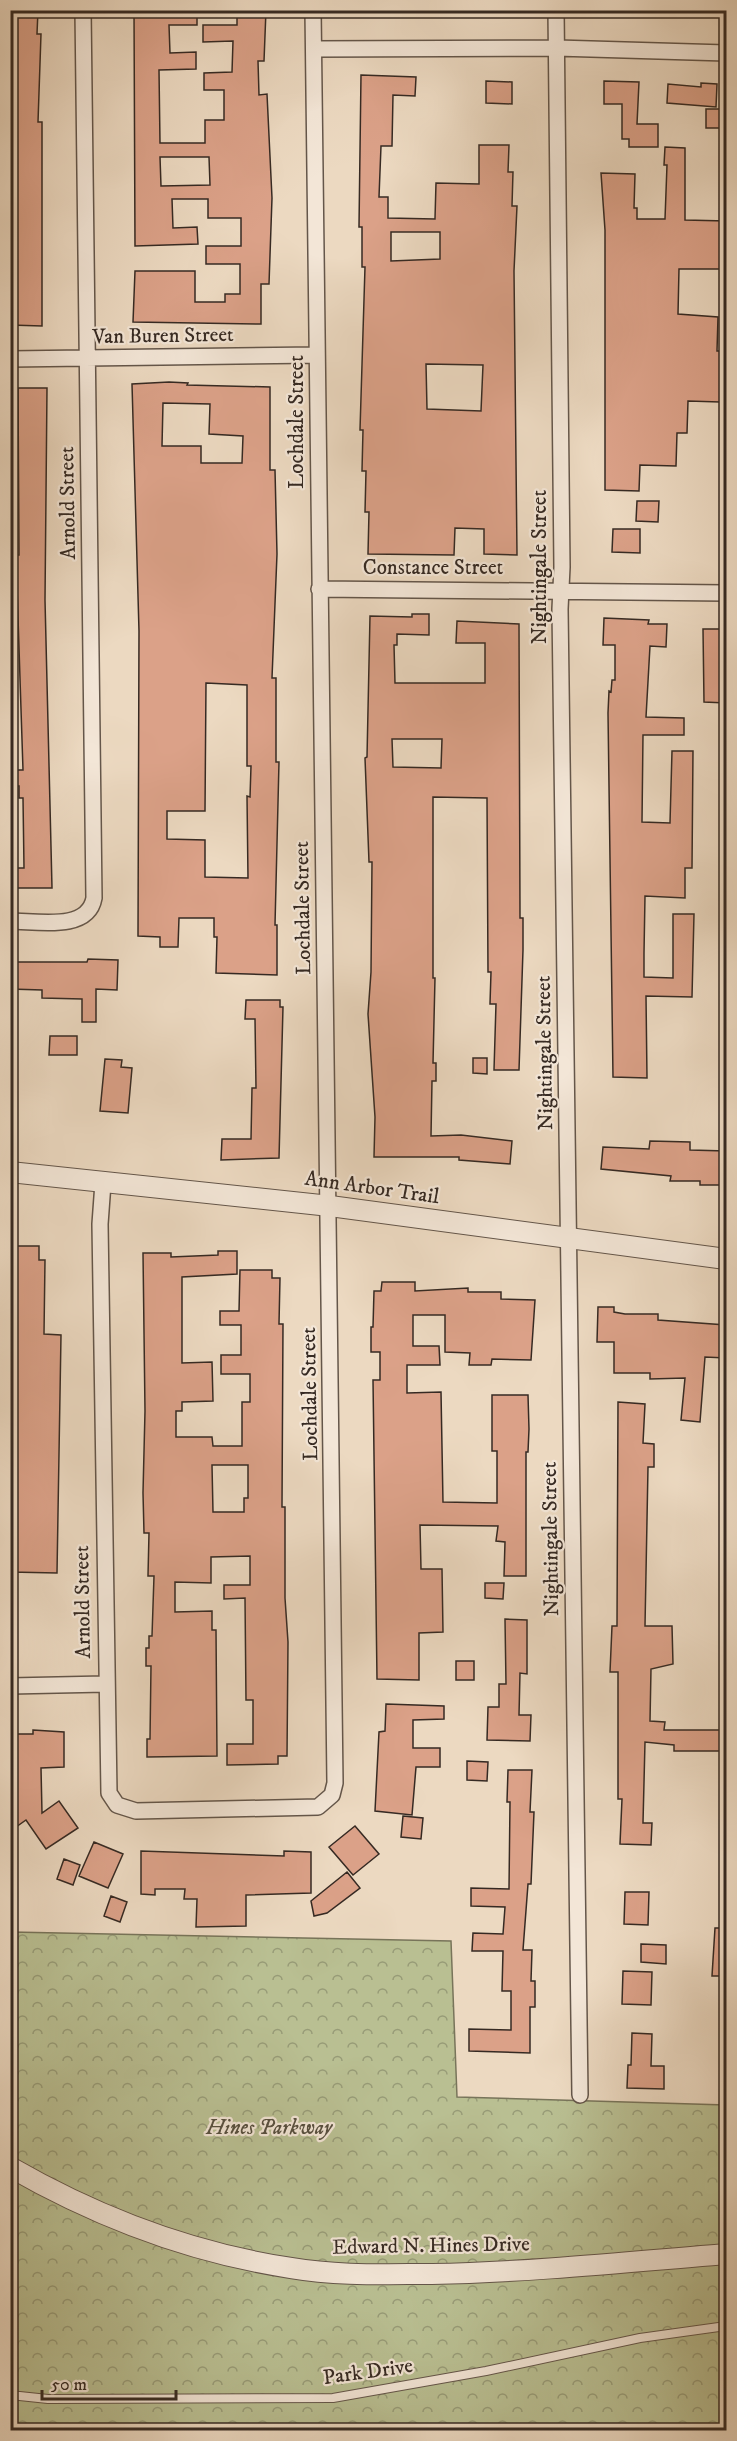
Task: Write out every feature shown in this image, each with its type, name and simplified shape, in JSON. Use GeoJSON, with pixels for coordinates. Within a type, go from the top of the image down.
{"type":"FeatureCollection","features":[{"type":"Feature","properties":{"kind":"street","name":"Arnold Street"},"geometry":{"type":"LineString","coordinates":[[10,921],[79,919],[90,912],[94,898],[83,10]]}},
{"type":"Feature","properties":{"kind":"street","name":"Lochdale Street"},"geometry":{"type":"LineString","coordinates":[[314,10],[319,589],[330,1206],[335,1783],[332,1795],[326,1802]]}},
{"type":"Feature","properties":{"kind":"street","name":"Nightingale Street"},"geometry":{"type":"LineString","coordinates":[[556,10],[568,1239],[580,2096]]}},
{"type":"Feature","properties":{"kind":"street"},"geometry":{"type":"LineString","coordinates":[[314,49],[557,48],[726,53]]}},
{"type":"Feature","properties":{"kind":"street","name":"Van Buren Street"},"geometry":{"type":"LineString","coordinates":[[10,359],[317,355]]}},
{"type":"Feature","properties":{"kind":"street","name":"Constance Street"},"geometry":{"type":"LineString","coordinates":[[319,589],[562,589],[726,593]]}},
{"type":"Feature","properties":{"kind":"street","name":"Ann Arbor Trail"},"geometry":{"type":"LineString","coordinates":[[10,1172],[330,1206],[726,1260]]}},
{"type":"Feature","properties":{"kind":"street","name":"Arnold Street"},"geometry":{"type":"LineString","coordinates":[[103,1183],[100,1236],[106,1784],[112,1800],[124,1809],[136,1811],[312,1809],[326,1802]]}},
{"type":"Feature","properties":{"kind":"street"},"geometry":{"type":"LineString","coordinates":[[10,1686],[105,1684]]}},
{"type":"Feature","properties":{"kind":"street","name":"Edward N. Hines Drive"},"geometry":{"type":"LineString","coordinates":[[10,2167],[53,2192],[182,2245],[291,2269],[362,2275],[482,2272],[726,2254]]}},
{"type":"Feature","properties":{"kind":"lane","name":"Park Drive"},"geometry":{"type":"LineString","coordinates":[[10,2395],[48,2399],[333,2398],[486,2371],[640,2338],[726,2326]]}},
{"type":"Feature","properties":{"kind":"green space","name":"Hines Parkway"},"geometry":{"type":"Polygon","coordinates":[[[11,1932],[451,1941],[457,2097],[726,2105],[726,2430],[11,2430],[11,1932]]]}},
{"type":"Feature","properties":{"kind":"building"},"geometry":{"type":"Polygon","coordinates":[[[12,10],[38,10],[37,34],[41,34],[38,122],[42,122],[42,326],[10,325],[10,301],[14,301],[15,282],[13,107],[10,107],[12,10]]]}},
{"type":"Feature","properties":{"kind":"building"},"geometry":{"type":"Polygon","coordinates":[[[134,10],[197,10],[197,25],[169,25],[170,53],[196,52],[196,69],[159,70],[160,143],[205,143],[205,120],[224,120],[224,90],[204,90],[204,73],[232,72],[233,41],[203,42],[203,25],[237,25],[237,10],[266,10],[264,61],[258,61],[259,95],[267,94],[272,198],[269,284],[261,284],[261,324],[133,322],[135,271],[195,271],[195,302],[225,302],[225,294],[240,294],[240,264],[206,264],[206,246],[241,246],[241,218],[208,218],[208,199],[172,199],[173,228],[197,227],[198,244],[135,246],[134,10]],[[160,157],[161,186],[210,185],[209,157],[160,157]]]}},
{"type":"Feature","properties":{"kind":"building"},"geometry":{"type":"Polygon","coordinates":[[[361,75],[416,77],[415,96],[393,95],[392,146],[381,146],[379,197],[388,197],[388,218],[435,219],[436,183],[479,184],[479,145],[509,145],[508,172],[513,172],[512,206],[517,206],[514,271],[517,555],[484,554],[484,529],[455,528],[454,555],[368,554],[369,512],[365,512],[366,471],[362,471],[363,430],[360,430],[365,267],[362,267],[362,227],[359,227],[361,75]],[[391,232],[391,261],[440,259],[440,232],[391,232]],[[426,364],[427,409],[481,411],[483,365],[426,364]]]}},
{"type":"Feature","properties":{"kind":"building"},"geometry":{"type":"Polygon","coordinates":[[[486,81],[512,82],[512,104],[486,103],[486,81]]]}},
{"type":"Feature","properties":{"kind":"building"},"geometry":{"type":"Polygon","coordinates":[[[604,81],[639,82],[637,124],[658,124],[658,147],[629,147],[629,139],[622,139],[622,104],[604,104],[604,81]]]}},
{"type":"Feature","properties":{"kind":"building"},"geometry":{"type":"Polygon","coordinates":[[[701,83],[717,84],[716,107],[667,103],[668,84],[701,87],[701,83]]]}},
{"type":"Feature","properties":{"kind":"building"},"geometry":{"type":"Polygon","coordinates":[[[706,109],[725,109],[725,128],[706,128],[706,109]]]}},
{"type":"Feature","properties":{"kind":"building"},"geometry":{"type":"Polygon","coordinates":[[[665,147],[685,148],[685,220],[726,221],[726,238],[720,238],[720,269],[679,269],[678,314],[718,317],[717,351],[724,351],[720,402],[688,401],[687,433],[677,433],[676,466],[640,465],[639,491],[605,490],[605,230],[601,173],[635,174],[634,208],[637,208],[637,219],[665,219],[667,165],[664,165],[665,147]]]}},
{"type":"Feature","properties":{"kind":"building"},"geometry":{"type":"Polygon","coordinates":[[[169,382],[188,383],[187,385],[270,387],[270,470],[275,470],[277,554],[272,678],[276,678],[276,762],[279,762],[275,925],[277,925],[277,975],[216,973],[217,937],[214,937],[214,918],[179,918],[178,947],[160,947],[160,937],[138,936],[139,631],[132,384],[169,382]],[[163,403],[162,446],[201,446],[201,463],[242,463],[243,436],[209,434],[210,404],[163,403]],[[206,683],[205,811],[167,811],[167,839],[205,840],[205,877],[248,878],[247,796],[250,797],[251,766],[247,766],[247,685],[206,683]]]}},
{"type":"Feature","properties":{"kind":"building"},"geometry":{"type":"Polygon","coordinates":[[[18,388],[47,388],[45,600],[52,888],[10,888],[10,868],[24,868],[23,798],[19,798],[19,786],[10,786],[10,770],[23,770],[17,587],[17,555],[19,555],[18,388]]]}},
{"type":"Feature","properties":{"kind":"building"},"geometry":{"type":"Polygon","coordinates":[[[637,501],[659,501],[658,522],[636,521],[637,501]]]}},
{"type":"Feature","properties":{"kind":"building"},"geometry":{"type":"Polygon","coordinates":[[[613,529],[640,529],[640,553],[612,552],[613,529]]]}},
{"type":"Feature","properties":{"kind":"building"},"geometry":{"type":"Polygon","coordinates":[[[412,614],[429,614],[429,635],[397,634],[397,645],[394,645],[395,683],[485,683],[485,643],[456,643],[457,621],[519,624],[520,918],[523,918],[523,950],[519,1070],[494,1070],[496,1004],[490,1004],[491,972],[488,972],[487,798],[433,797],[433,978],[435,978],[433,1063],[436,1063],[436,1081],[432,1081],[431,1136],[461,1135],[512,1141],[510,1164],[459,1160],[459,1157],[374,1157],[375,1117],[368,1014],[371,972],[372,862],[369,862],[365,758],[367,757],[370,616],[412,617],[412,614]],[[392,739],[393,767],[441,768],[442,739],[392,739]]]}},
{"type":"Feature","properties":{"kind":"building"},"geometry":{"type":"Polygon","coordinates":[[[604,618],[649,620],[648,624],[667,624],[666,647],[650,646],[646,717],[684,718],[684,735],[643,735],[642,822],[670,823],[672,751],[693,751],[692,868],[685,868],[685,898],[645,896],[644,953],[644,977],[673,978],[673,914],[694,914],[692,997],[646,996],[647,1078],[613,1077],[608,713],[609,691],[611,692],[612,680],[615,680],[615,645],[603,645],[604,618]]]}},
{"type":"Feature","properties":{"kind":"building"},"geometry":{"type":"Polygon","coordinates":[[[703,629],[722,629],[726,703],[704,702],[703,629]]]}},
{"type":"Feature","properties":{"kind":"building"},"geometry":{"type":"Polygon","coordinates":[[[88,959],[118,960],[117,990],[96,989],[96,1022],[82,1022],[82,999],[42,998],[42,990],[10,989],[10,962],[87,962],[88,959]]]}},
{"type":"Feature","properties":{"kind":"building"},"geometry":{"type":"Polygon","coordinates":[[[246,1000],[280,1000],[280,1007],[283,1007],[279,1158],[221,1160],[222,1139],[251,1139],[252,1088],[256,1088],[255,1019],[245,1019],[246,1000]]]}},
{"type":"Feature","properties":{"kind":"building"},"geometry":{"type":"Polygon","coordinates":[[[50,1036],[77,1036],[77,1055],[49,1055],[50,1036]]]}},
{"type":"Feature","properties":{"kind":"building"},"geometry":{"type":"Polygon","coordinates":[[[473,1058],[487,1058],[487,1074],[473,1073],[473,1058]]]}},
{"type":"Feature","properties":{"kind":"building"},"geometry":{"type":"Polygon","coordinates":[[[105,1059],[122,1060],[121,1067],[132,1068],[128,1113],[100,1111],[105,1059]]]}},
{"type":"Feature","properties":{"kind":"building"},"geometry":{"type":"Polygon","coordinates":[[[650,1141],[690,1142],[690,1150],[726,1151],[726,1173],[722,1173],[721,1185],[700,1185],[700,1181],[670,1181],[671,1176],[601,1169],[603,1147],[649,1149],[650,1141]]]}},
{"type":"Feature","properties":{"kind":"building"},"geometry":{"type":"Polygon","coordinates":[[[14,1246],[39,1246],[39,1260],[45,1260],[44,1334],[61,1335],[57,1573],[10,1572],[10,1255],[14,1255],[14,1246]]]}},
{"type":"Feature","properties":{"kind":"building"},"geometry":{"type":"Polygon","coordinates":[[[218,1251],[237,1251],[237,1274],[182,1277],[182,1363],[212,1362],[213,1401],[182,1402],[182,1411],[176,1411],[176,1437],[212,1437],[213,1446],[242,1446],[242,1402],[250,1402],[250,1374],[221,1374],[221,1355],[241,1355],[241,1325],[220,1325],[220,1311],[239,1311],[240,1270],[272,1270],[272,1278],[280,1278],[279,1324],[283,1324],[282,1507],[285,1507],[285,1598],[288,1642],[287,1756],[278,1756],[278,1764],[227,1765],[227,1744],[253,1744],[253,1700],[246,1700],[245,1598],[224,1599],[224,1585],[250,1585],[250,1556],[211,1557],[211,1583],[175,1582],[175,1612],[212,1611],[212,1630],[216,1630],[217,1756],[147,1757],[147,1739],[150,1739],[151,1666],[146,1666],[146,1648],[149,1648],[149,1636],[152,1636],[154,1576],[148,1576],[149,1533],[144,1533],[143,1253],[171,1253],[171,1257],[218,1255],[218,1251]],[[212,1465],[213,1512],[244,1512],[244,1498],[248,1498],[248,1465],[212,1465]]]}},
{"type":"Feature","properties":{"kind":"building"},"geometry":{"type":"Polygon","coordinates":[[[382,1282],[415,1282],[415,1291],[468,1288],[468,1292],[501,1292],[501,1299],[535,1300],[531,1360],[492,1359],[491,1365],[469,1365],[470,1353],[445,1352],[445,1315],[413,1315],[413,1346],[439,1346],[440,1365],[407,1365],[407,1393],[441,1392],[443,1502],[497,1503],[497,1451],[492,1451],[492,1395],[528,1395],[529,1429],[528,1452],[526,1452],[526,1576],[504,1576],[505,1542],[496,1541],[498,1526],[420,1525],[421,1569],[442,1569],[443,1632],[419,1633],[419,1680],[377,1679],[373,1380],[380,1380],[380,1352],[371,1352],[371,1327],[373,1327],[374,1291],[381,1291],[382,1282]]]}},
{"type":"Feature","properties":{"kind":"building"},"geometry":{"type":"Polygon","coordinates":[[[598,1307],[614,1307],[614,1312],[625,1314],[658,1314],[658,1320],[726,1325],[726,1358],[705,1357],[700,1422],[681,1420],[685,1378],[650,1379],[650,1373],[614,1373],[614,1342],[597,1342],[598,1307]]]}},
{"type":"Feature","properties":{"kind":"building"},"geometry":{"type":"Polygon","coordinates":[[[618,1402],[645,1404],[643,1443],[654,1444],[654,1467],[648,1467],[645,1626],[672,1626],[673,1664],[651,1669],[650,1721],[665,1722],[664,1730],[726,1730],[726,1751],[674,1751],[674,1745],[645,1742],[643,1823],[652,1823],[651,1845],[620,1844],[622,1799],[618,1799],[618,1672],[610,1672],[612,1626],[617,1626],[618,1402]]]}},
{"type":"Feature","properties":{"kind":"building"},"geometry":{"type":"Polygon","coordinates":[[[485,1583],[504,1583],[503,1599],[485,1598],[485,1583]]]}},
{"type":"Feature","properties":{"kind":"building"},"geometry":{"type":"Polygon","coordinates":[[[505,1619],[527,1620],[527,1674],[520,1673],[519,1715],[531,1715],[530,1741],[487,1740],[488,1707],[499,1707],[499,1684],[506,1684],[505,1619]]]}},
{"type":"Feature","properties":{"kind":"building"},"geometry":{"type":"Polygon","coordinates":[[[456,1661],[474,1661],[474,1680],[456,1680],[456,1661]]]}},
{"type":"Feature","properties":{"kind":"building"},"geometry":{"type":"Polygon","coordinates":[[[386,1704],[444,1706],[444,1719],[413,1720],[413,1748],[440,1748],[440,1767],[416,1767],[412,1815],[375,1811],[379,1732],[385,1731],[386,1704]]]}},
{"type":"Feature","properties":{"kind":"building"},"geometry":{"type":"Polygon","coordinates":[[[33,1730],[64,1732],[64,1767],[41,1768],[42,1813],[59,1801],[78,1828],[46,1849],[26,1820],[16,1827],[10,1818],[10,1734],[33,1734],[33,1730]]]}},
{"type":"Feature","properties":{"kind":"building"},"geometry":{"type":"Polygon","coordinates":[[[467,1761],[488,1762],[487,1781],[467,1780],[467,1761]]]}},
{"type":"Feature","properties":{"kind":"building"},"geometry":{"type":"Polygon","coordinates":[[[508,1770],[532,1770],[530,1812],[534,1812],[531,1884],[528,1884],[523,1950],[532,1950],[531,1981],[535,1981],[535,2007],[530,2007],[530,2053],[469,2051],[469,2029],[511,2030],[511,1991],[502,1991],[503,1951],[472,1951],[473,1933],[503,1934],[505,1907],[471,1906],[471,1888],[509,1889],[508,1770]]]}},
{"type":"Feature","properties":{"kind":"building"},"geometry":{"type":"Polygon","coordinates":[[[403,1816],[423,1818],[421,1839],[401,1837],[403,1816]]]}},
{"type":"Feature","properties":{"kind":"building"},"geometry":{"type":"Polygon","coordinates":[[[355,1826],[379,1854],[353,1875],[329,1847],[355,1826]]]}},
{"type":"Feature","properties":{"kind":"building"},"geometry":{"type":"Polygon","coordinates":[[[94,1842],[123,1854],[108,1888],[79,1876],[94,1842]]]}},
{"type":"Feature","properties":{"kind":"building"},"geometry":{"type":"Polygon","coordinates":[[[141,1851],[284,1856],[284,1851],[311,1852],[311,1893],[246,1895],[246,1926],[196,1927],[197,1899],[184,1899],[185,1889],[155,1889],[155,1895],[141,1894],[141,1851]]]}},
{"type":"Feature","properties":{"kind":"building"},"geometry":{"type":"Polygon","coordinates":[[[64,1859],[80,1865],[73,1885],[57,1879],[64,1859]]]}},
{"type":"Feature","properties":{"kind":"building"},"geometry":{"type":"Polygon","coordinates":[[[347,1872],[360,1888],[327,1913],[314,1916],[311,1901],[347,1872]]]}},
{"type":"Feature","properties":{"kind":"building"},"geometry":{"type":"Polygon","coordinates":[[[625,1892],[649,1892],[648,1925],[624,1924],[625,1892]]]}},
{"type":"Feature","properties":{"kind":"building"},"geometry":{"type":"Polygon","coordinates":[[[111,1896],[127,1902],[120,1922],[104,1916],[111,1896]]]}},
{"type":"Feature","properties":{"kind":"building"},"geometry":{"type":"Polygon","coordinates":[[[715,1928],[726,1928],[726,1976],[712,1976],[715,1928]]]}},
{"type":"Feature","properties":{"kind":"building"},"geometry":{"type":"Polygon","coordinates":[[[641,1944],[666,1945],[666,1964],[641,1962],[641,1944]]]}},
{"type":"Feature","properties":{"kind":"building"},"geometry":{"type":"Polygon","coordinates":[[[623,1971],[652,1972],[651,2005],[622,2004],[623,1971]]]}},
{"type":"Feature","properties":{"kind":"building"},"geometry":{"type":"Polygon","coordinates":[[[632,2033],[652,2034],[651,2066],[664,2066],[664,2089],[627,2088],[628,2065],[631,2065],[632,2033]]]}}]}
